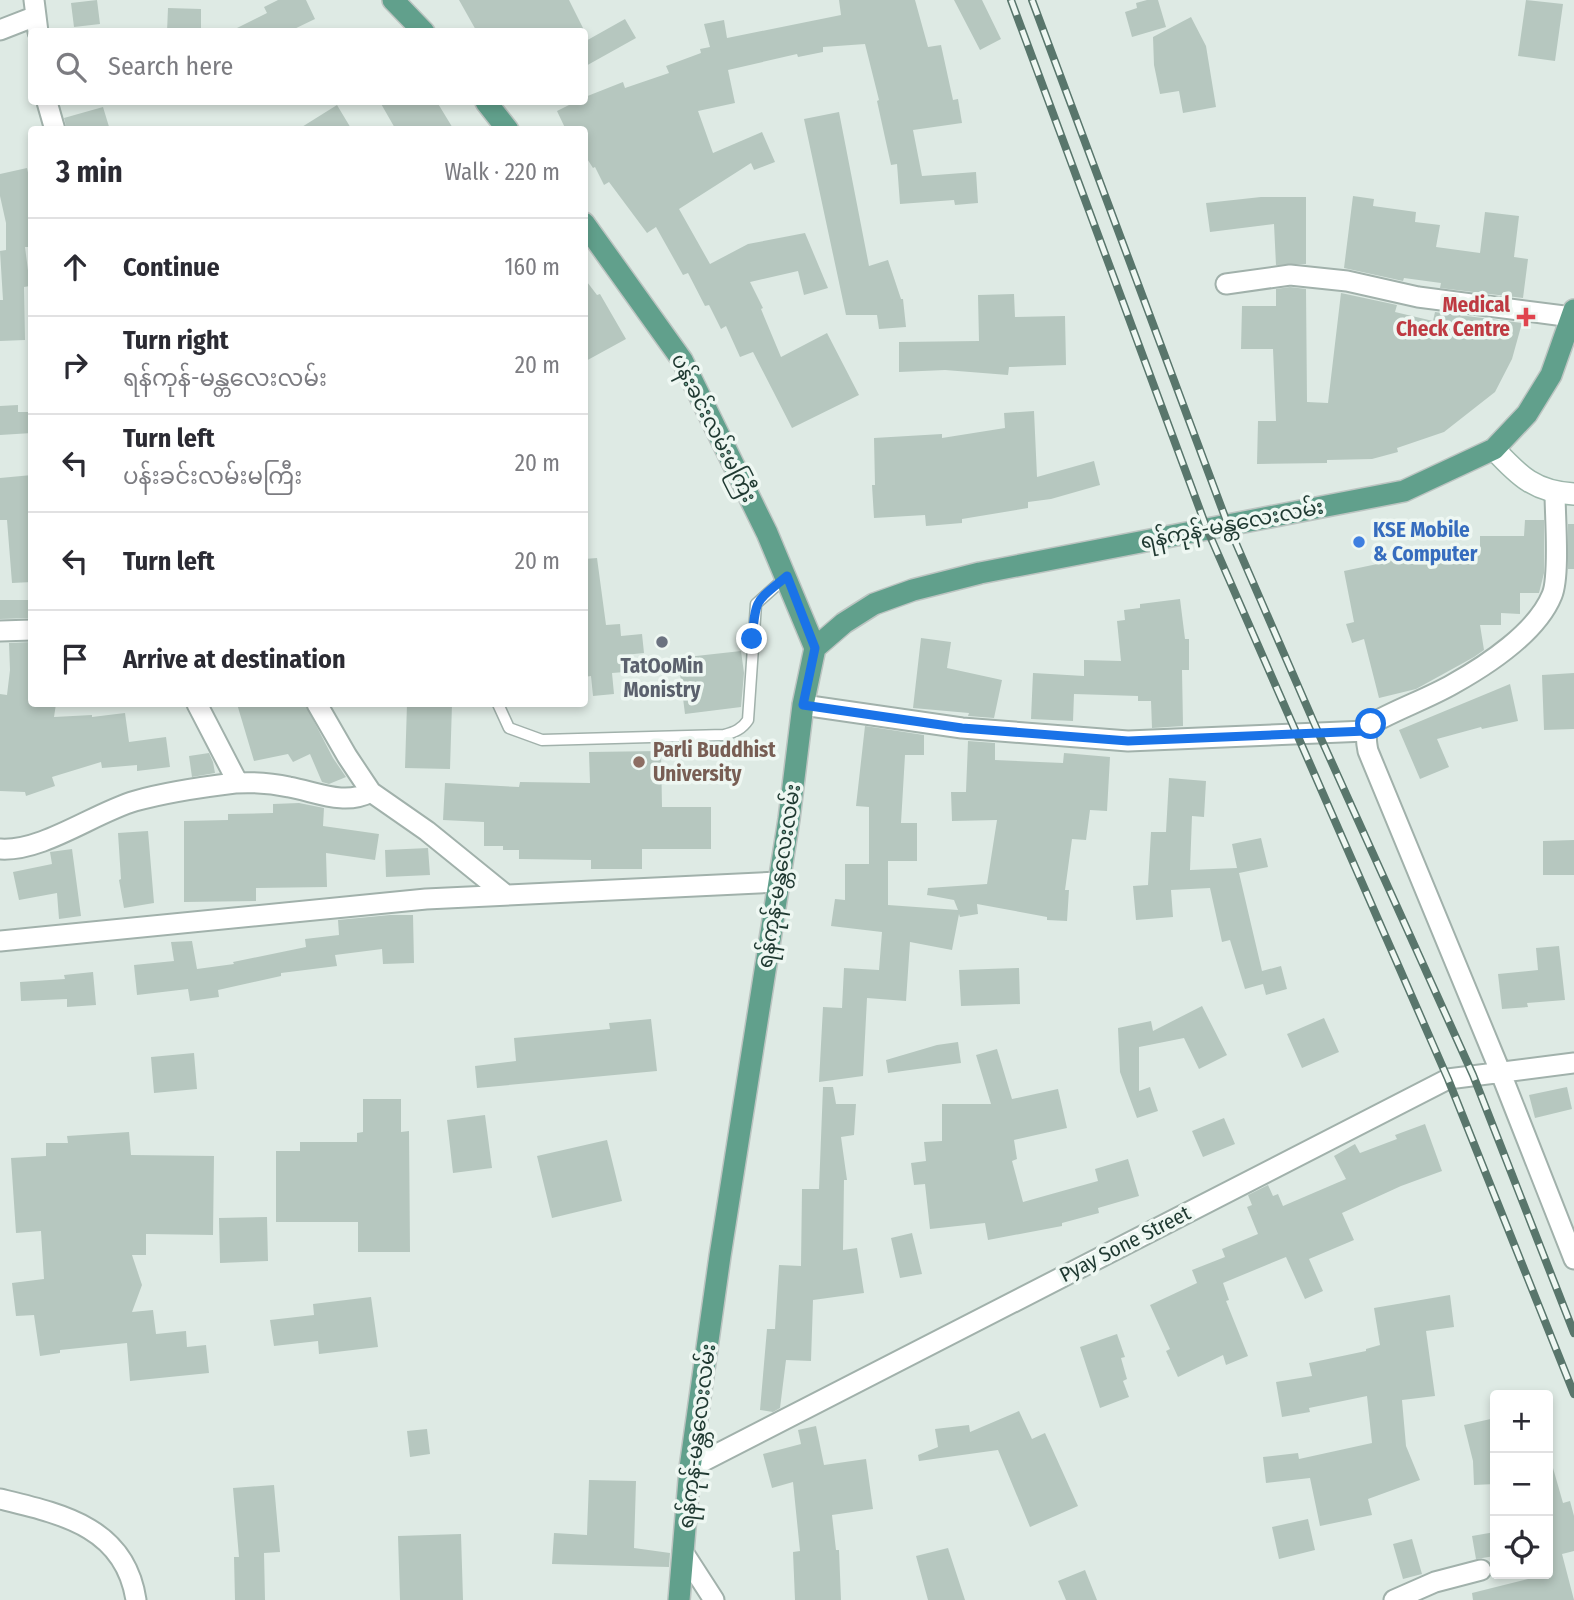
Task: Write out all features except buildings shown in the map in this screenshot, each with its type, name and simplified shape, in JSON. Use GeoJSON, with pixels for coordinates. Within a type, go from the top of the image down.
{"type":"FeatureCollection","features":[{"type":"Feature","properties":{"kind":"main road"},"geometry":{"type":"LineString","coordinates":[[393,0],[420,28]]}},
{"type":"Feature","properties":{"kind":"main road"},"geometry":{"type":"LineString","coordinates":[[488,105],[505,126]]}},
{"type":"Feature","properties":{"kind":"main road","name":"ပန်းခင်းလမ်းမကြီး"},"geometry":{"type":"LineString","coordinates":[[588,228],[682,360],[787,576],[815,648]]}},
{"type":"Feature","properties":{"kind":"main road","name":"ရန်ကုန်-မန္တလေးလမ်း"},"geometry":{"type":"LineString","coordinates":[[679,1600],[690,1468],[720,1256],[789,819],[803,705],[815,648],[844,622],[874,604],[913,590],[980,573],[1404,491],[1494,449],[1527,414],[1551,375],[1573,314]]}},
{"type":"Feature","properties":{"kind":"street"},"geometry":{"type":"LineString","coordinates":[[0,30],[36,16]]}},
{"type":"Feature","properties":{"kind":"street"},"geometry":{"type":"LineString","coordinates":[[48,105],[54,126]]}},
{"type":"Feature","properties":{"kind":"street"},"geometry":{"type":"LineString","coordinates":[[1226,284],[1266,277],[1301,276],[1348,281],[1418,298],[1573,314]]}},
{"type":"Feature","properties":{"kind":"street"},"geometry":{"type":"LineString","coordinates":[[1494,449],[1516,472],[1535,486],[1564,493],[1553,593],[1539,617],[1507,648],[1453,684],[1390,713],[1371,724],[1366,731],[1368,751],[1574,1259]]}},
{"type":"Feature","properties":{"kind":"street"},"geometry":{"type":"LineString","coordinates":[[0,631],[28,630]]}},
{"type":"Feature","properties":{"kind":"street"},"geometry":{"type":"LineString","coordinates":[[803,705],[962,728],[1128,741],[1366,731]]}},
{"type":"Feature","properties":{"kind":"street"},"geometry":{"type":"LineString","coordinates":[[199,707],[238,783]]}},
{"type":"Feature","properties":{"kind":"street"},"geometry":{"type":"LineString","coordinates":[[319,707],[371,792],[427,831],[506,895]]}},
{"type":"Feature","properties":{"kind":"street"},"geometry":{"type":"LineString","coordinates":[[0,849],[25,847],[134,802],[238,783],[267,783],[342,799],[360,798],[371,792]]}},
{"type":"Feature","properties":{"kind":"street"},"geometry":{"type":"LineString","coordinates":[[0,941],[426,899],[778,882]]}},
{"type":"Feature","properties":{"kind":"street","name":"Pyay Sone Street"},"geometry":{"type":"LineString","coordinates":[[690,1468],[1448,1079],[1574,1063]]}},
{"type":"Feature","properties":{"kind":"street"},"geometry":{"type":"LineString","coordinates":[[0,1499],[74,1520],[105,1538],[128,1568],[136,1600]]}},
{"type":"Feature","properties":{"kind":"street"},"geometry":{"type":"LineString","coordinates":[[684,1552],[714,1600]]}},
{"type":"Feature","properties":{"kind":"street"},"geometry":{"type":"LineString","coordinates":[[1394,1600],[1435,1582],[1481,1570]]}},
{"type":"Feature","properties":{"kind":"lane"},"geometry":{"type":"LineString","coordinates":[[499,707],[509,728],[542,740],[724,735],[736,732],[745,726],[748,720],[756,604],[787,576]]}},
{"type":"Feature","properties":{"kind":"railway"},"geometry":{"type":"LineString","coordinates":[[1011,0],[1207,529],[1448,1079],[1574,1394]]}},
{"type":"Feature","properties":{"kind":"railway"},"geometry":{"type":"LineString","coordinates":[[1032,0],[1228,525],[1473,1075],[1574,1333]]}},
{"type":"Feature","properties":{"kind":"place","name":"Medical Check Centre"},"geometry":{"type":"Point","coordinates":[1526,317]}},
{"type":"Feature","properties":{"kind":"place","name":"KSE Mobile & Computer"},"geometry":{"type":"Point","coordinates":[1359,542]}},
{"type":"Feature","properties":{"kind":"place","name":"TatOoMin Monistry"},"geometry":{"type":"Point","coordinates":[662,642]}},
{"type":"Feature","properties":{"kind":"place","name":"Parli Buddhist University"},"geometry":{"type":"Point","coordinates":[639,762]}},
{"type":"Feature","properties":{"kind":"route"},"geometry":{"type":"LineString","coordinates":[[752,639],[758,600],[787,576],[815,648],[803,705],[962,728],[1128,741],[1366,731],[1371,724]]}}]}
